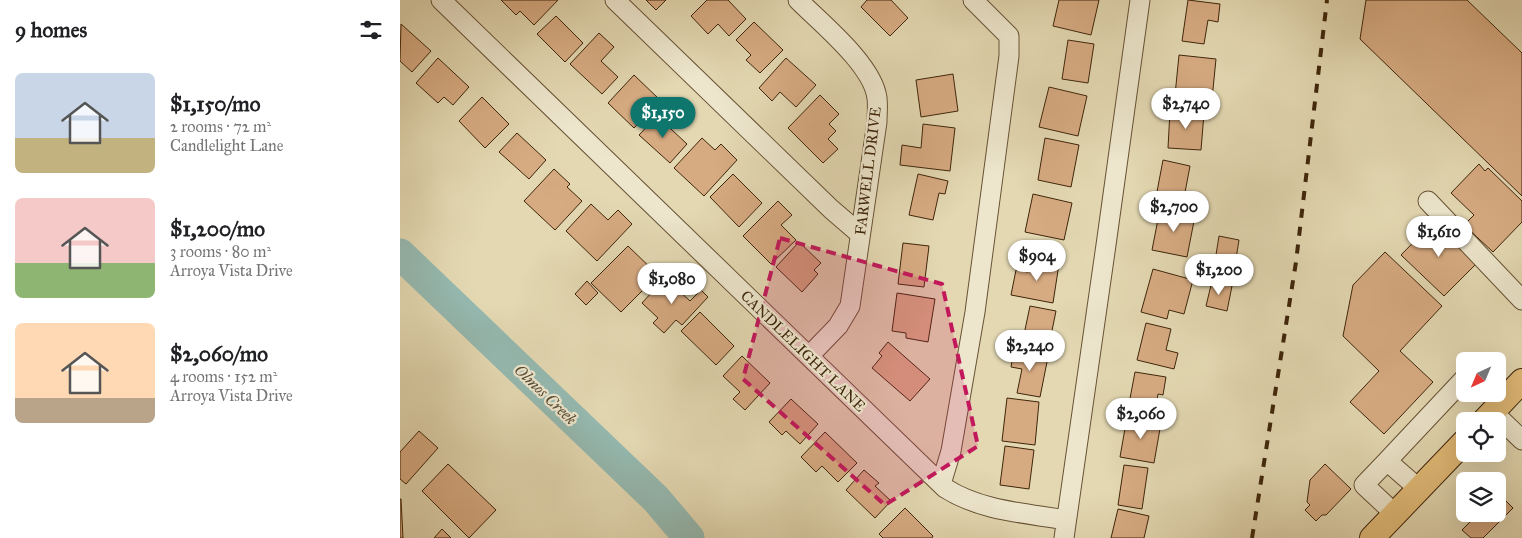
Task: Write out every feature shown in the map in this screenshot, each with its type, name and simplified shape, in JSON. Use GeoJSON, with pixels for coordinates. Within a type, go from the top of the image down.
{"type":"FeatureCollection","features":[{"type":"Feature","properties":{"kind":"main road"},"geometry":{"type":"LineString","coordinates":[[1494,407],[1522,381]]}},
{"type":"Feature","properties":{"kind":"main road"},"geometry":{"type":"LineString","coordinates":[[1372,538],[1456,450]]}},
{"type":"Feature","properties":{"kind":"street","name":"CANDLELIGHT LANE"},"geometry":{"type":"LineString","coordinates":[[441,0],[942,484],[961,498],[1065,529]]}},
{"type":"Feature","properties":{"kind":"street"},"geometry":{"type":"LineString","coordinates":[[614,0],[860,234]]}},
{"type":"Feature","properties":{"kind":"street","name":"FARWELL DRIVE"},"geometry":{"type":"LineString","coordinates":[[798,0],[855,55],[868,75],[877,97],[877,122],[850,306],[838,326],[809,356]]}},
{"type":"Feature","properties":{"kind":"street"},"geometry":{"type":"LineString","coordinates":[[942,484],[951,451],[975,312],[1010,56],[1008,36],[973,0]]}},
{"type":"Feature","properties":{"kind":"street"},"geometry":{"type":"LineString","coordinates":[[1065,529],[1140,0]]}},
{"type":"Feature","properties":{"kind":"street"},"geometry":{"type":"LineString","coordinates":[[1428,201],[1522,300]]}},
{"type":"Feature","properties":{"kind":"street"},"geometry":{"type":"LineString","coordinates":[[1395,514],[1364,485],[1456,388]]}},
{"type":"Feature","properties":{"kind":"street"},"geometry":{"type":"LineString","coordinates":[[1494,407],[1522,440]]}},
{"type":"Feature","properties":{"kind":"street"},"geometry":{"type":"LineString","coordinates":[[1387,461],[1419,489]]}},
{"type":"Feature","properties":{"kind":"highlighted area"},"geometry":{"type":"Polygon","coordinates":[[[780,238],[942,284],[978,446],[885,505],[743,379],[780,238]]]}},
{"type":"Feature","properties":{"kind":"building"},"geometry":{"type":"Polygon","coordinates":[[[501,0],[558,0],[534,25],[520,11],[516,15],[501,0]]]}},
{"type":"Feature","properties":{"kind":"building"},"geometry":{"type":"Polygon","coordinates":[[[646,0],[666,0],[656,10],[646,0]]]}},
{"type":"Feature","properties":{"kind":"building"},"geometry":{"type":"Polygon","coordinates":[[[707,0],[728,0],[746,19],[729,36],[718,24],[708,34],[691,16],[707,0]]]}},
{"type":"Feature","properties":{"kind":"building"},"geometry":{"type":"Polygon","coordinates":[[[867,0],[891,0],[908,18],[890,36],[861,7],[867,0]]]}},
{"type":"Feature","properties":{"kind":"building"},"geometry":{"type":"Polygon","coordinates":[[[1059,0],[1099,0],[1091,35],[1053,26],[1059,0]]]}},
{"type":"Feature","properties":{"kind":"building"},"geometry":{"type":"Polygon","coordinates":[[[1188,0],[1220,4],[1218,22],[1208,20],[1204,44],[1182,41],[1188,0]]]}},
{"type":"Feature","properties":{"kind":"building"},"geometry":{"type":"Polygon","coordinates":[[[1366,0],[1467,0],[1522,53],[1522,196],[1360,39],[1366,0]]]}},
{"type":"Feature","properties":{"kind":"building"},"geometry":{"type":"Polygon","coordinates":[[[556,16],[583,43],[565,62],[537,34],[556,16]]]}},
{"type":"Feature","properties":{"kind":"building"},"geometry":{"type":"Polygon","coordinates":[[[754,22],[783,50],[760,73],[746,60],[751,55],[736,40],[754,22]]]}},
{"type":"Feature","properties":{"kind":"building"},"geometry":{"type":"Polygon","coordinates":[[[401,24],[431,51],[412,72],[400,61],[401,24]]]}},
{"type":"Feature","properties":{"kind":"building"},"geometry":{"type":"Polygon","coordinates":[[[599,33],[614,47],[601,61],[618,77],[602,94],[570,64],[599,33]]]}},
{"type":"Feature","properties":{"kind":"building"},"geometry":{"type":"Polygon","coordinates":[[[1068,40],[1094,44],[1088,83],[1062,79],[1068,40]]]}},
{"type":"Feature","properties":{"kind":"building"},"geometry":{"type":"Polygon","coordinates":[[[1179,55],[1216,59],[1212,99],[1175,95],[1179,55]]]}},
{"type":"Feature","properties":{"kind":"building"},"geometry":{"type":"Polygon","coordinates":[[[438,58],[469,87],[453,105],[444,97],[438,103],[416,83],[438,58]]]}},
{"type":"Feature","properties":{"kind":"building"},"geometry":{"type":"Polygon","coordinates":[[[786,58],[816,85],[796,107],[780,92],[772,101],[759,88],[786,58]]]}},
{"type":"Feature","properties":{"kind":"building"},"geometry":{"type":"Polygon","coordinates":[[[953,74],[958,111],[921,117],[916,80],[953,74]]]}},
{"type":"Feature","properties":{"kind":"building"},"geometry":{"type":"Polygon","coordinates":[[[634,75],[660,100],[634,128],[608,103],[634,75]]]}},
{"type":"Feature","properties":{"kind":"building"},"geometry":{"type":"Polygon","coordinates":[[[1049,87],[1087,96],[1078,136],[1039,127],[1049,87]]]}},
{"type":"Feature","properties":{"kind":"building"},"geometry":{"type":"Polygon","coordinates":[[[820,95],[839,114],[829,124],[836,131],[828,139],[838,149],[823,163],[788,128],[820,95]]]}},
{"type":"Feature","properties":{"kind":"building"},"geometry":{"type":"Polygon","coordinates":[[[482,97],[509,124],[485,148],[459,121],[482,97]]]}},
{"type":"Feature","properties":{"kind":"building"},"geometry":{"type":"Polygon","coordinates":[[[1170,111],[1204,113],[1201,150],[1168,148],[1170,111]]]}},
{"type":"Feature","properties":{"kind":"building"},"geometry":{"type":"Polygon","coordinates":[[[657,116],[687,144],[670,163],[639,135],[657,116]]]}},
{"type":"Feature","properties":{"kind":"building"},"geometry":{"type":"Polygon","coordinates":[[[923,124],[955,128],[950,171],[900,165],[902,145],[921,148],[923,124]]]}},
{"type":"Feature","properties":{"kind":"building"},"geometry":{"type":"Polygon","coordinates":[[[517,133],[546,160],[529,179],[499,152],[517,133]]]}},
{"type":"Feature","properties":{"kind":"building"},"geometry":{"type":"Polygon","coordinates":[[[702,138],[715,150],[721,144],[737,160],[704,196],[674,168],[702,138]]]}},
{"type":"Feature","properties":{"kind":"building"},"geometry":{"type":"Polygon","coordinates":[[[1045,138],[1079,145],[1071,187],[1038,180],[1045,138]]]}},
{"type":"Feature","properties":{"kind":"building"},"geometry":{"type":"Polygon","coordinates":[[[1163,160],[1190,166],[1183,203],[1156,197],[1163,160]]]}},
{"type":"Feature","properties":{"kind":"building"},"geometry":{"type":"Polygon","coordinates":[[[1479,164],[1485,171],[1488,168],[1522,201],[1522,222],[1493,252],[1464,225],[1474,215],[1451,193],[1479,164]]]}},
{"type":"Feature","properties":{"kind":"building"},"geometry":{"type":"Polygon","coordinates":[[[554,169],[570,184],[567,187],[582,201],[555,230],[524,201],[554,169]]]}},
{"type":"Feature","properties":{"kind":"building"},"geometry":{"type":"Polygon","coordinates":[[[733,174],[762,203],[739,227],[710,197],[733,174]]]}},
{"type":"Feature","properties":{"kind":"building"},"geometry":{"type":"Polygon","coordinates":[[[918,174],[948,181],[945,194],[939,193],[933,220],[909,215],[918,174]]]}},
{"type":"Feature","properties":{"kind":"building"},"geometry":{"type":"Polygon","coordinates":[[[1033,194],[1072,203],[1064,240],[1025,232],[1033,194]]]}},
{"type":"Feature","properties":{"kind":"building"},"geometry":{"type":"Polygon","coordinates":[[[778,201],[792,215],[781,225],[796,240],[771,264],[743,236],[778,201]]]}},
{"type":"Feature","properties":{"kind":"building"},"geometry":{"type":"Polygon","coordinates":[[[591,204],[608,220],[618,210],[632,224],[597,261],[566,231],[591,204]]]}},
{"type":"Feature","properties":{"kind":"building"},"geometry":{"type":"Polygon","coordinates":[[[1160,209],[1195,216],[1187,257],[1152,250],[1160,209]]]}},
{"type":"Feature","properties":{"kind":"building"},"geometry":{"type":"Polygon","coordinates":[[[1435,220],[1478,262],[1444,296],[1401,255],[1435,220]]]}},
{"type":"Feature","properties":{"kind":"building"},"geometry":{"type":"Polygon","coordinates":[[[1219,236],[1239,240],[1235,265],[1215,261],[1219,236]]]}},
{"type":"Feature","properties":{"kind":"building"},"geometry":{"type":"Polygon","coordinates":[[[799,242],[821,263],[814,270],[818,274],[802,292],[776,267],[799,242]]]}},
{"type":"Feature","properties":{"kind":"building"},"geometry":{"type":"Polygon","coordinates":[[[903,243],[929,246],[924,287],[898,284],[903,243]]]}},
{"type":"Feature","properties":{"kind":"building"},"geometry":{"type":"Polygon","coordinates":[[[628,246],[658,275],[621,312],[591,283],[628,246]]]}},
{"type":"Feature","properties":{"kind":"building"},"geometry":{"type":"Polygon","coordinates":[[[1385,252],[1442,306],[1400,351],[1433,382],[1384,434],[1350,402],[1379,371],[1343,336],[1353,285],[1385,252]]]}},
{"type":"Feature","properties":{"kind":"building"},"geometry":{"type":"Polygon","coordinates":[[[1031,259],[1059,264],[1053,303],[1011,295],[1016,270],[1028,272],[1031,259]]]}},
{"type":"Feature","properties":{"kind":"building"},"geometry":{"type":"Polygon","coordinates":[[[1153,269],[1193,280],[1184,314],[1169,310],[1167,319],[1141,312],[1153,269]]]}},
{"type":"Feature","properties":{"kind":"building"},"geometry":{"type":"Polygon","coordinates":[[[665,278],[690,301],[701,290],[708,297],[682,325],[676,320],[664,333],[653,323],[658,318],[642,303],[665,278]]]}},
{"type":"Feature","properties":{"kind":"building"},"geometry":{"type":"Polygon","coordinates":[[[587,281],[598,293],[586,305],[575,294],[587,281]]]}},
{"type":"Feature","properties":{"kind":"building"},"geometry":{"type":"Polygon","coordinates":[[[1212,281],[1232,286],[1227,311],[1206,306],[1212,281]]]}},
{"type":"Feature","properties":{"kind":"building"},"geometry":{"type":"Polygon","coordinates":[[[897,293],[935,299],[928,342],[906,338],[906,333],[892,331],[897,293]]]}},
{"type":"Feature","properties":{"kind":"building"},"geometry":{"type":"Polygon","coordinates":[[[1030,306],[1056,311],[1048,350],[1022,344],[1030,306]]]}},
{"type":"Feature","properties":{"kind":"building"},"geometry":{"type":"Polygon","coordinates":[[[700,312],[734,346],[716,365],[681,331],[700,312]]]}},
{"type":"Feature","properties":{"kind":"building"},"geometry":{"type":"Polygon","coordinates":[[[1146,323],[1171,329],[1166,350],[1178,353],[1174,369],[1137,360],[1146,323]]]}},
{"type":"Feature","properties":{"kind":"building"},"geometry":{"type":"Polygon","coordinates":[[[888,342],[930,379],[910,401],[872,368],[882,356],[879,353],[888,342]]]}},
{"type":"Feature","properties":{"kind":"building"},"geometry":{"type":"Polygon","coordinates":[[[1014,350],[1048,357],[1040,397],[1017,393],[1022,369],[1011,367],[1014,350]]]}},
{"type":"Feature","properties":{"kind":"building"},"geometry":{"type":"Polygon","coordinates":[[[742,356],[770,383],[745,410],[733,399],[740,392],[723,376],[742,356]]]}},
{"type":"Feature","properties":{"kind":"building"},"geometry":{"type":"Polygon","coordinates":[[[1135,372],[1166,377],[1163,395],[1158,394],[1155,413],[1128,409],[1135,372]]]}},
{"type":"Feature","properties":{"kind":"building"},"geometry":{"type":"Polygon","coordinates":[[[1007,398],[1039,402],[1035,445],[1002,441],[1007,398]]]}},
{"type":"Feature","properties":{"kind":"building"},"geometry":{"type":"Polygon","coordinates":[[[791,399],[818,424],[800,444],[786,431],[782,435],[769,422],[791,399]]]}},
{"type":"Feature","properties":{"kind":"building"},"geometry":{"type":"Polygon","coordinates":[[[1127,417],[1161,423],[1154,463],[1120,457],[1127,417]]]}},
{"type":"Feature","properties":{"kind":"building"},"geometry":{"type":"Polygon","coordinates":[[[419,431],[438,448],[406,484],[400,479],[400,452],[419,431]]]}},
{"type":"Feature","properties":{"kind":"building"},"geometry":{"type":"Polygon","coordinates":[[[825,432],[857,463],[838,482],[822,466],[816,472],[801,457],[825,432]]]}},
{"type":"Feature","properties":{"kind":"building"},"geometry":{"type":"Polygon","coordinates":[[[1005,446],[1034,450],[1029,489],[1000,485],[1005,446]]]}},
{"type":"Feature","properties":{"kind":"building"},"geometry":{"type":"Polygon","coordinates":[[[448,464],[496,510],[469,538],[422,491],[448,464]]]}},
{"type":"Feature","properties":{"kind":"building"},"geometry":{"type":"Polygon","coordinates":[[[1325,464],[1351,489],[1326,515],[1322,515],[1316,521],[1305,510],[1310,505],[1307,502],[1310,480],[1325,464]]]}},
{"type":"Feature","properties":{"kind":"building"},"geometry":{"type":"Polygon","coordinates":[[[1124,465],[1148,468],[1142,509],[1118,505],[1124,465]]]}},
{"type":"Feature","properties":{"kind":"building"},"geometry":{"type":"Polygon","coordinates":[[[864,470],[879,483],[875,486],[891,501],[875,518],[846,490],[864,470]]]}},
{"type":"Feature","properties":{"kind":"building"},"geometry":{"type":"Polygon","coordinates":[[[401,499],[403,538],[400,538],[401,499]]]}},
{"type":"Feature","properties":{"kind":"building"},"geometry":{"type":"Polygon","coordinates":[[[1506,501],[1513,508],[1506,515],[1506,501]]]}},
{"type":"Feature","properties":{"kind":"building"},"geometry":{"type":"Polygon","coordinates":[[[905,508],[933,536],[932,538],[883,538],[879,534],[905,508]]]}},
{"type":"Feature","properties":{"kind":"building"},"geometry":{"type":"Polygon","coordinates":[[[1118,509],[1149,516],[1144,538],[1111,538],[1118,509]]]}},
{"type":"Feature","properties":{"kind":"building"},"geometry":{"type":"Polygon","coordinates":[[[1470,522],[1499,522],[1483,538],[1471,538],[1462,530],[1470,522]]]}},
{"type":"Feature","properties":{"kind":"building"},"geometry":{"type":"Polygon","coordinates":[[[442,529],[451,538],[434,538],[442,529]]]}},
{"type":"Feature","properties":{"kind":"waterway","name":"Olmos Creek"},"geometry":{"type":"LineString","coordinates":[[400,254],[656,499],[689,538]]}},
{"type":"Feature","properties":{"kind":"railway"},"geometry":{"type":"LineString","coordinates":[[1252,538],[1296,262],[1327,0]]}}]}
